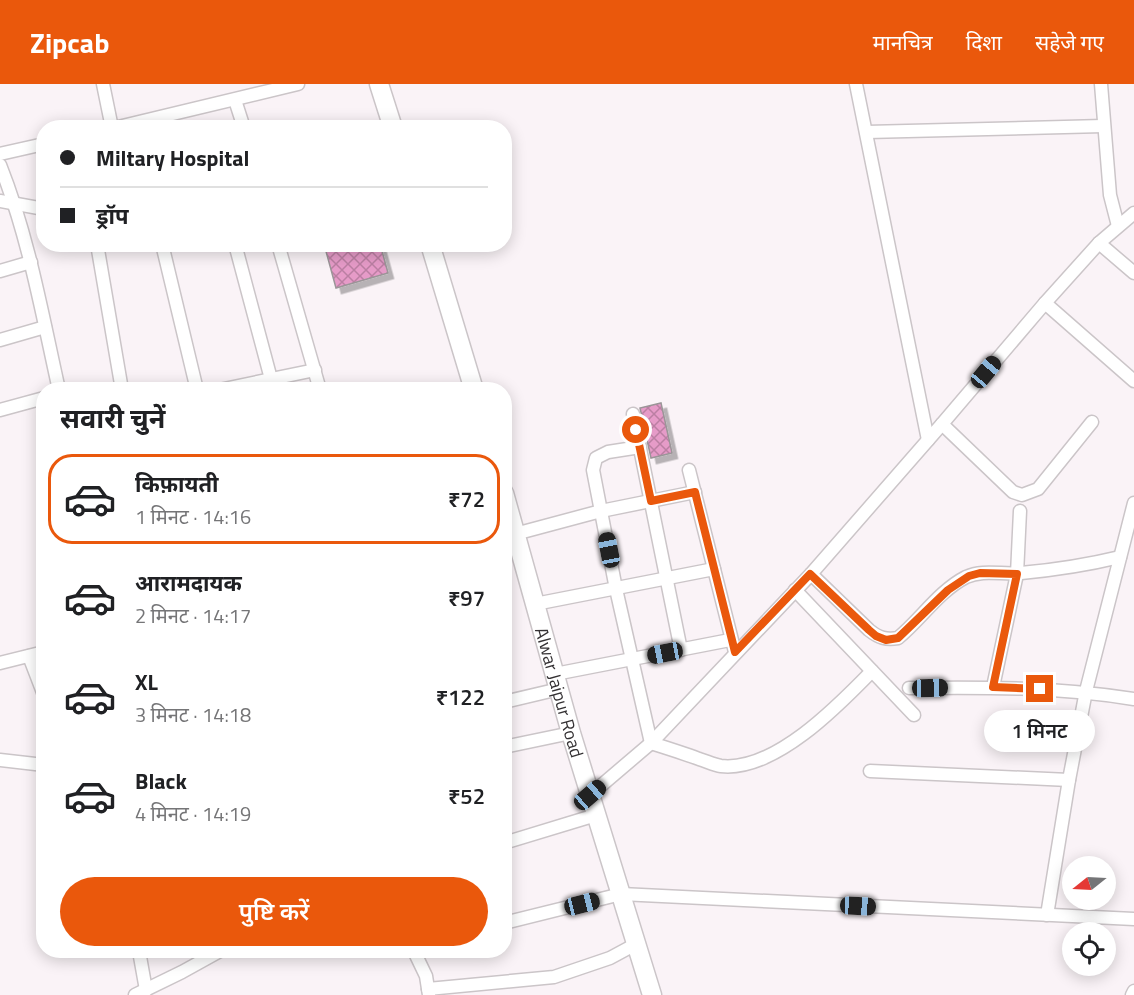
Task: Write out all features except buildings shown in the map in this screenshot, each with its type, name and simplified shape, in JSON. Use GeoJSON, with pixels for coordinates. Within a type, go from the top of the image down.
{"type":"FeatureCollection","features":[{"type":"Feature","properties":{"kind":"main road"},"geometry":{"type":"LineString","coordinates":[[379,84],[390,120]]}},
{"type":"Feature","properties":{"kind":"main road"},"geometry":{"type":"LineString","coordinates":[[432,252],[472,382]]}},
{"type":"Feature","properties":{"kind":"main road","name":"Alwar Jaipur Road"},"geometry":{"type":"LineString","coordinates":[[512,531],[571,733],[652,995]]}},
{"type":"Feature","properties":{"kind":"street"},"geometry":{"type":"LineString","coordinates":[[103,84],[111,120]]}},
{"type":"Feature","properties":{"kind":"street"},"geometry":{"type":"LineString","coordinates":[[148,120],[298,84]]}},
{"type":"Feature","properties":{"kind":"street"},"geometry":{"type":"LineString","coordinates":[[856,84],[928,440]]}},
{"type":"Feature","properties":{"kind":"street"},"geometry":{"type":"LineString","coordinates":[[1101,84],[1110,195],[1118,226]]}},
{"type":"Feature","properties":{"kind":"street"},"geometry":{"type":"LineString","coordinates":[[236,100],[242,120]]}},
{"type":"Feature","properties":{"kind":"street"},"geometry":{"type":"LineString","coordinates":[[867,132],[1103,126]]}},
{"type":"Feature","properties":{"kind":"street"},"geometry":{"type":"LineString","coordinates":[[0,154],[36,146]]}},
{"type":"Feature","properties":{"kind":"street"},"geometry":{"type":"LineString","coordinates":[[0,165],[15,204],[32,262],[57,382]]}},
{"type":"Feature","properties":{"kind":"street"},"geometry":{"type":"LineString","coordinates":[[0,201],[36,208]]}},
{"type":"Feature","properties":{"kind":"street"},"geometry":{"type":"LineString","coordinates":[[590,795],[651,742],[733,646],[810,574],[1045,303],[1100,243],[1134,213]]}},
{"type":"Feature","properties":{"kind":"street"},"geometry":{"type":"LineString","coordinates":[[1100,243],[1134,273]]}},
{"type":"Feature","properties":{"kind":"street"},"geometry":{"type":"LineString","coordinates":[[98,252],[121,382]]}},
{"type":"Feature","properties":{"kind":"street"},"geometry":{"type":"LineString","coordinates":[[164,252],[194,382]]}},
{"type":"Feature","properties":{"kind":"street"},"geometry":{"type":"LineString","coordinates":[[237,252],[271,379]]}},
{"type":"Feature","properties":{"kind":"street"},"geometry":{"type":"LineString","coordinates":[[280,252],[318,382]]}},
{"type":"Feature","properties":{"kind":"street"},"geometry":{"type":"LineString","coordinates":[[0,271],[32,262]]}},
{"type":"Feature","properties":{"kind":"street"},"geometry":{"type":"LineString","coordinates":[[1045,303],[1134,381]]}},
{"type":"Feature","properties":{"kind":"street"},"geometry":{"type":"LineString","coordinates":[[0,340],[45,327]]}},
{"type":"Feature","properties":{"kind":"street"},"geometry":{"type":"LineString","coordinates":[[257,382],[315,370]]}},
{"type":"Feature","properties":{"kind":"street"},"geometry":{"type":"LineString","coordinates":[[0,410],[36,400]]}},
{"type":"Feature","properties":{"kind":"street"},"geometry":{"type":"LineString","coordinates":[[633,414],[681,650]]}},
{"type":"Feature","properties":{"kind":"street"},"geometry":{"type":"LineString","coordinates":[[942,424],[1013,492],[1022,495],[1038,489],[1092,422]]}},
{"type":"Feature","properties":{"kind":"street"},"geometry":{"type":"LineString","coordinates":[[640,447],[608,452],[596,458],[593,470],[616,589],[651,742]]}},
{"type":"Feature","properties":{"kind":"street"},"geometry":{"type":"LineString","coordinates":[[689,470],[733,646]]}},
{"type":"Feature","properties":{"kind":"street"},"geometry":{"type":"LineString","coordinates":[[512,525],[601,512],[695,492]]}},
{"type":"Feature","properties":{"kind":"street"},"geometry":{"type":"LineString","coordinates":[[1047,915],[1086,691],[1134,503]]}},
{"type":"Feature","properties":{"kind":"street"},"geometry":{"type":"LineString","coordinates":[[993,687],[1017,574],[1020,511]]}},
{"type":"Feature","properties":{"kind":"street"},"geometry":{"type":"LineString","coordinates":[[810,574],[869,630],[886,640],[898,638],[948,590],[969,576],[980,573],[1017,574],[1093,564],[1120,557]]}},
{"type":"Feature","properties":{"kind":"street"},"geometry":{"type":"LineString","coordinates":[[535,604],[714,569]]}},
{"type":"Feature","properties":{"kind":"street"},"geometry":{"type":"LineString","coordinates":[[795,590],[914,715]]}},
{"type":"Feature","properties":{"kind":"street"},"geometry":{"type":"LineString","coordinates":[[512,699],[557,682],[632,659],[681,650],[733,646]]}},
{"type":"Feature","properties":{"kind":"street"},"geometry":{"type":"LineString","coordinates":[[0,663],[36,654]]}},
{"type":"Feature","properties":{"kind":"street"},"geometry":{"type":"LineString","coordinates":[[29,656],[36,674]]}},
{"type":"Feature","properties":{"kind":"street"},"geometry":{"type":"LineString","coordinates":[[651,742],[720,766],[743,765],[779,750],[828,716],[872,671]]}},
{"type":"Feature","properties":{"kind":"street"},"geometry":{"type":"LineString","coordinates":[[909,688],[993,687],[1086,691],[1134,699]]}},
{"type":"Feature","properties":{"kind":"street"},"geometry":{"type":"LineString","coordinates":[[512,745],[571,733]]}},
{"type":"Feature","properties":{"kind":"street"},"geometry":{"type":"LineString","coordinates":[[0,760],[36,764]]}},
{"type":"Feature","properties":{"kind":"street"},"geometry":{"type":"LineString","coordinates":[[870,771],[1069,780]]}},
{"type":"Feature","properties":{"kind":"street"},"geometry":{"type":"LineString","coordinates":[[512,841],[596,815]]}},
{"type":"Feature","properties":{"kind":"street"},"geometry":{"type":"LineString","coordinates":[[512,921],[621,894],[1134,919]]}},
{"type":"Feature","properties":{"kind":"street"},"geometry":{"type":"LineString","coordinates":[[418,958],[429,992],[554,977],[610,958],[636,944]]}},
{"type":"Feature","properties":{"kind":"street"},"geometry":{"type":"LineString","coordinates":[[139,958],[140,992],[182,972],[199,958]]}},
{"type":"Feature","properties":{"kind":"route"},"geometry":{"type":"LineString","coordinates":[[636,430],[651,501],[695,492],[730,640],[735,652],[810,574],[869,630],[886,640],[898,638],[948,590],[969,576],[980,573],[1017,574],[993,687],[1040,689]]}}]}
